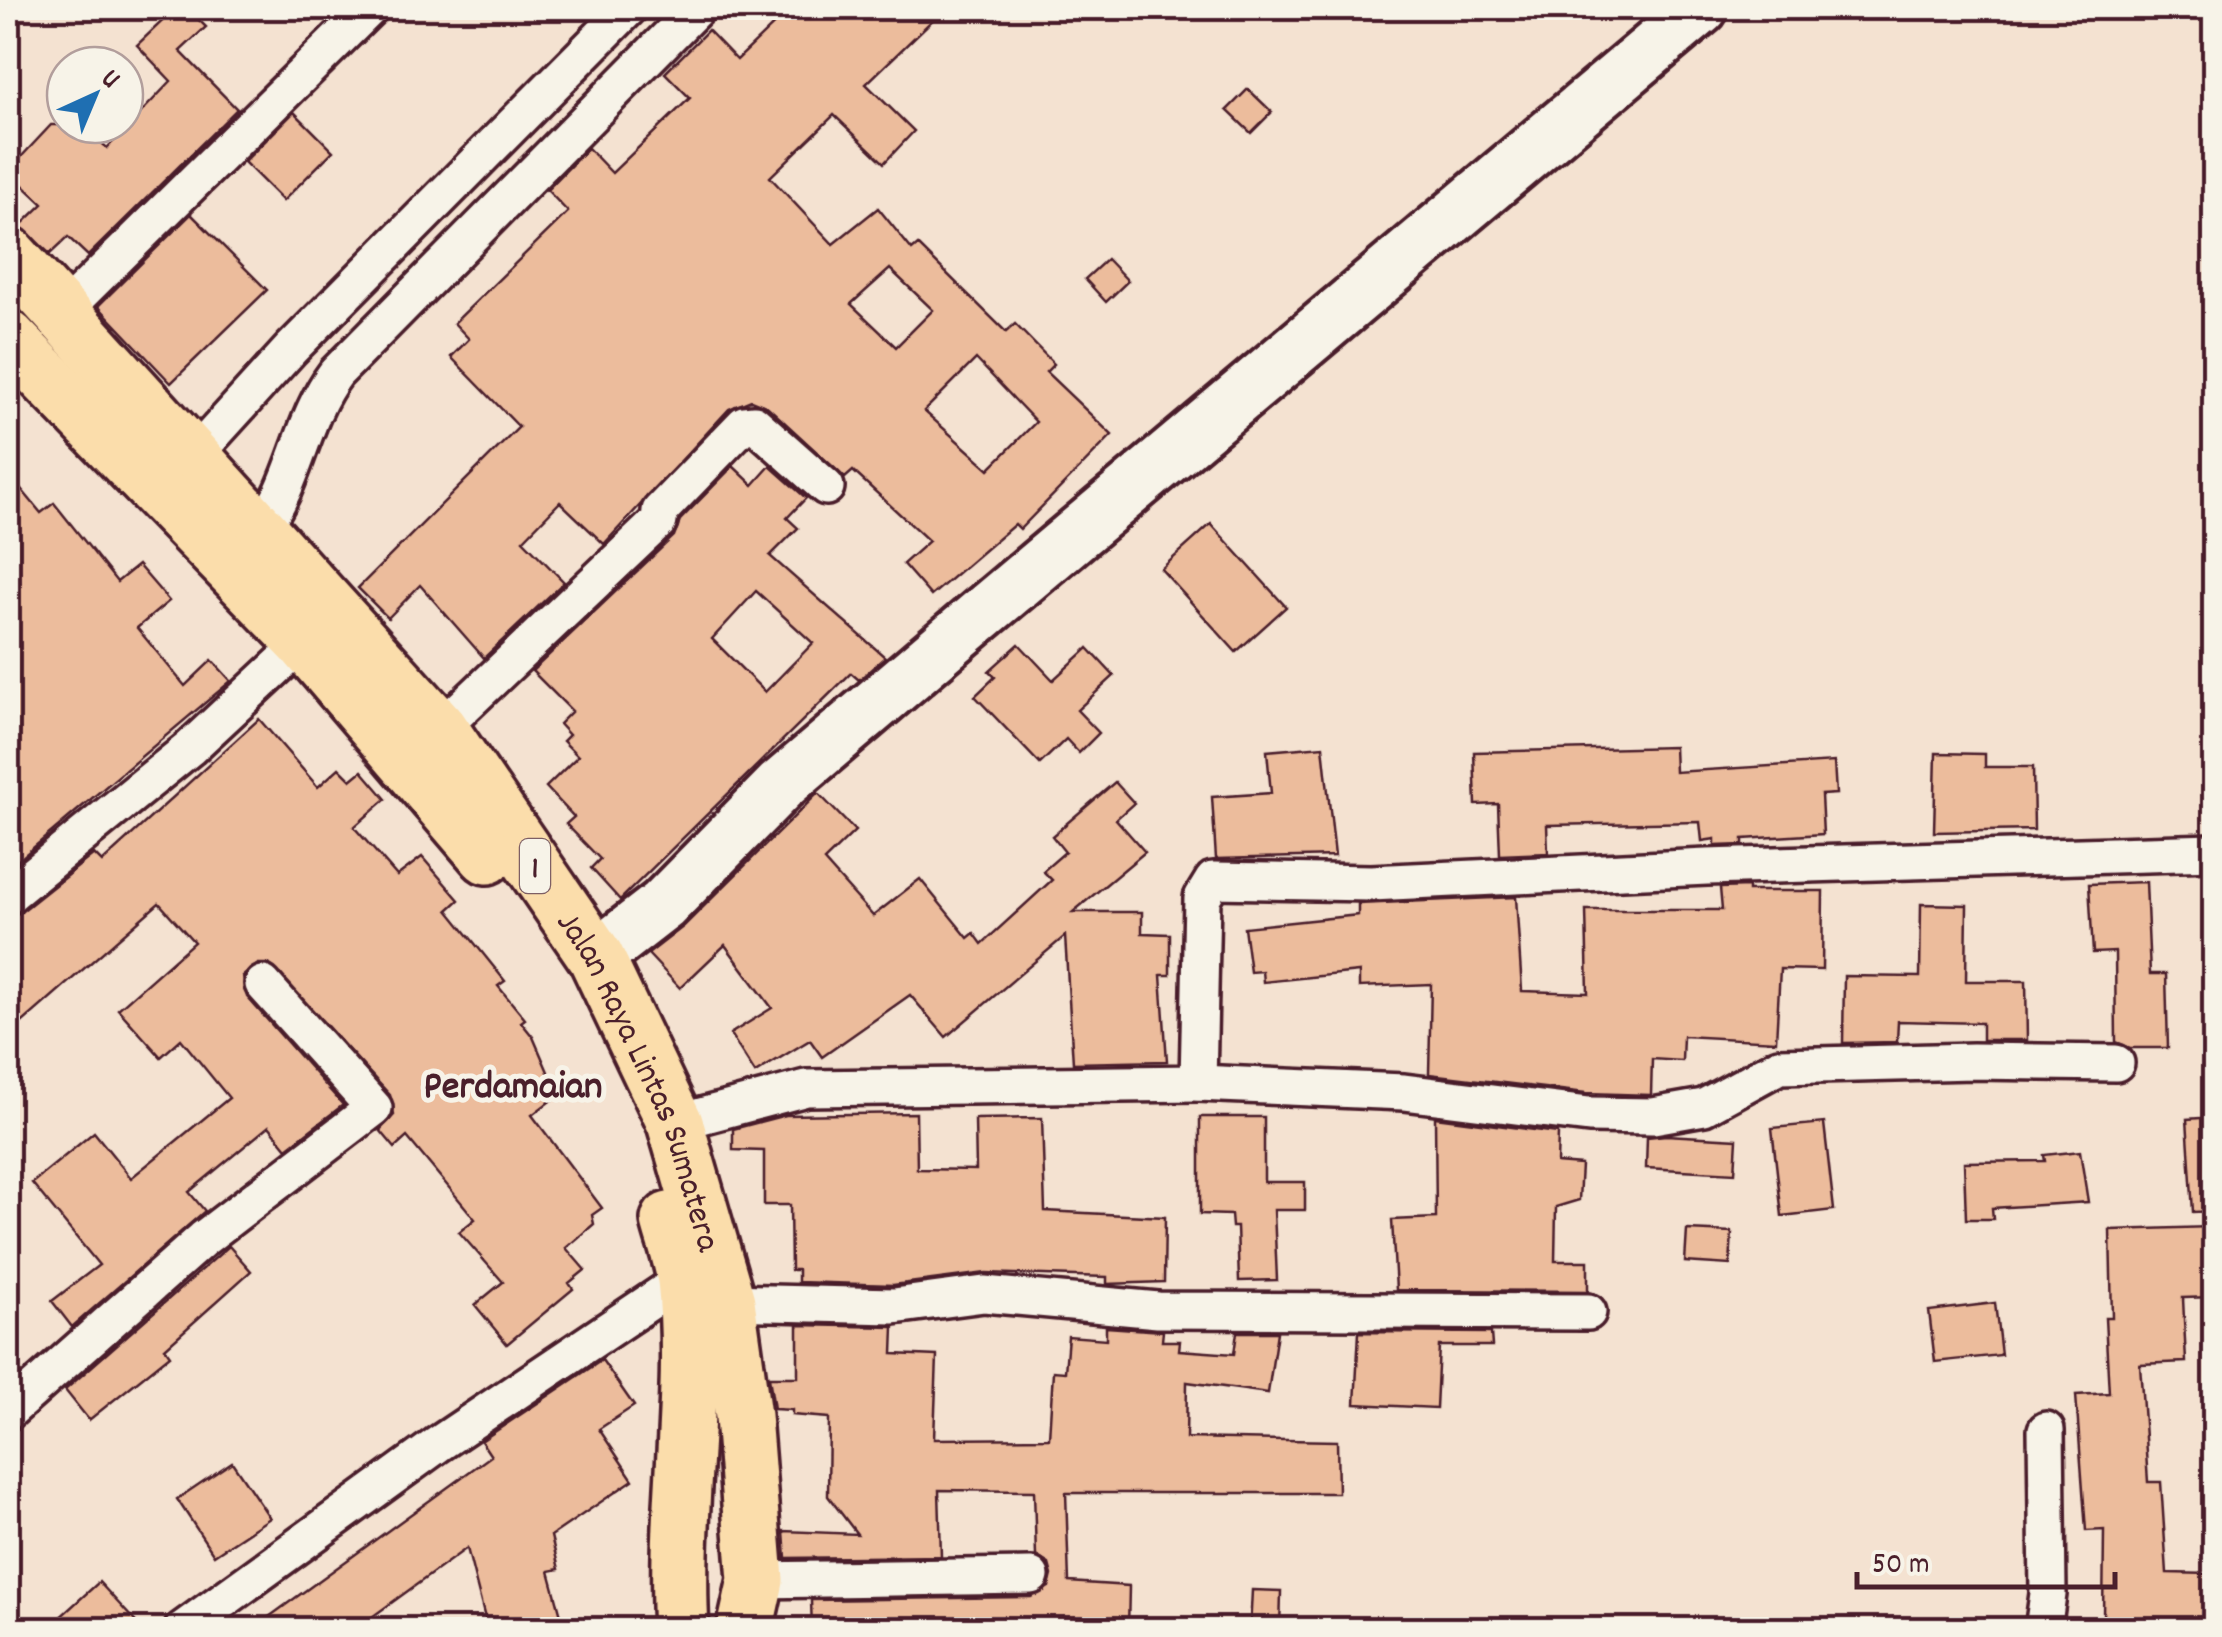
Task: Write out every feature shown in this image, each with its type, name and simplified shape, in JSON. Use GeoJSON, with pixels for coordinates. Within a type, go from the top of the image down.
{"type":"FeatureCollection","features":[{"type":"Feature","properties":{"kind":"highway","name":"Jalan Raya Lintas Sumatera"},"geometry":{"type":"LineString","coordinates":[[27,286],[260,530],[440,729],[596,956],[675,1123],[706,1290],[687,1416],[677,1566],[681,1630]]}},
{"type":"Feature","properties":{"kind":"highway","name":"Jalan Raya Lintas Sumatera"},"geometry":{"type":"LineString","coordinates":[[8,338],[304,642],[460,818],[578,979],[644,1131],[706,1290],[743,1416],[750,1604]]}},
{"type":"Feature","properties":{"kind":"street"},"geometry":{"type":"LineString","coordinates":[[27,286],[370,8]]}},
{"type":"Feature","properties":{"kind":"street"},"geometry":{"type":"LineString","coordinates":[[192,458],[291,350],[629,8]]}},
{"type":"Feature","properties":{"kind":"street"},"geometry":{"type":"LineString","coordinates":[[260,530],[288,487],[311,418],[336,372],[696,8]]}},
{"type":"Feature","properties":{"kind":"street"},"geometry":{"type":"LineString","coordinates":[[596,956],[664,905],[780,786],[1701,8]]}},
{"type":"Feature","properties":{"kind":"street"},"geometry":{"type":"LineString","coordinates":[[440,729],[659,521],[660,511],[744,424],[754,423],[826,487]]}},
{"type":"Feature","properties":{"kind":"street"},"geometry":{"type":"LineString","coordinates":[[8,896],[190,748],[304,642]]}},
{"type":"Feature","properties":{"kind":"street"},"geometry":{"type":"LineString","coordinates":[[1198,1083],[1202,898],[1213,880],[1371,883],[1707,867],[2214,852]]}},
{"type":"Feature","properties":{"kind":"street"},"geometry":{"type":"LineString","coordinates":[[8,1412],[203,1239],[374,1108],[263,984]]}},
{"type":"Feature","properties":{"kind":"street"},"geometry":{"type":"LineString","coordinates":[[675,1123],[806,1088],[1198,1083],[1404,1092],[1589,1115],[1653,1116],[1704,1106],[1779,1066],[1973,1060],[2116,1063]]}},
{"type":"Feature","properties":{"kind":"street"},"geometry":{"type":"LineString","coordinates":[[182,1630],[436,1445],[706,1290],[894,1306],[984,1294],[1158,1310],[1588,1312]]}},
{"type":"Feature","properties":{"kind":"street"},"geometry":{"type":"LineString","coordinates":[[2043,1630],[2048,1594],[2046,1430]]}},
{"type":"Feature","properties":{"kind":"street"},"geometry":{"type":"LineString","coordinates":[[750,1604],[1031,1576]]}},
{"type":"Feature","properties":{"kind":"building"},"geometry":{"type":"Polygon","coordinates":[[[176,8],[187,8],[206,27],[180,51],[237,109],[88,256],[68,237],[50,254],[20,226],[43,204],[8,171],[45,131],[45,145],[145,145],[145,108],[171,81],[145,53],[145,45],[137,45],[176,8]]]}},
{"type":"Feature","properties":{"kind":"building"},"geometry":{"type":"Polygon","coordinates":[[[791,8],[945,8],[866,84],[914,131],[884,163],[834,115],[770,177],[833,244],[878,208],[912,250],[918,245],[1006,332],[1015,324],[1054,364],[1046,372],[1112,435],[1020,529],[1015,524],[931,596],[903,564],[929,541],[853,471],[845,478],[768,407],[751,400],[729,409],[604,544],[560,502],[523,540],[564,582],[484,658],[420,585],[388,618],[358,588],[519,427],[451,357],[469,339],[454,323],[568,212],[547,190],[588,148],[612,173],[690,98],[665,73],[708,30],[737,60],[791,8]],[[890,269],[851,304],[896,347],[933,310],[890,269]],[[976,359],[924,411],[989,469],[1036,422],[976,359]]]}},
{"type":"Feature","properties":{"kind":"building"},"geometry":{"type":"Polygon","coordinates":[[[1248,89],[1272,112],[1251,133],[1227,110],[1248,89]]]}},
{"type":"Feature","properties":{"kind":"building"},"geometry":{"type":"Polygon","coordinates":[[[294,112],[333,151],[283,201],[244,162],[294,112]]]}},
{"type":"Feature","properties":{"kind":"building"},"geometry":{"type":"Polygon","coordinates":[[[191,214],[267,290],[171,383],[98,306],[191,214]]]}},
{"type":"Feature","properties":{"kind":"building"},"geometry":{"type":"Polygon","coordinates":[[[1107,259],[1128,281],[1106,302],[1085,279],[1107,259]]]}},
{"type":"Feature","properties":{"kind":"building"},"geometry":{"type":"Polygon","coordinates":[[[733,466],[753,485],[770,466],[806,498],[787,518],[798,528],[770,556],[885,657],[859,680],[851,673],[620,900],[591,868],[600,859],[566,824],[574,817],[546,787],[578,756],[563,741],[569,735],[559,724],[572,711],[532,671],[674,536],[680,520],[733,466]],[[756,591],[712,639],[765,692],[813,643],[756,591]]]}},
{"type":"Feature","properties":{"kind":"building"},"geometry":{"type":"Polygon","coordinates":[[[8,473],[41,513],[54,503],[117,582],[138,565],[169,601],[137,628],[185,686],[212,660],[231,681],[8,869],[8,473]]]}},
{"type":"Feature","properties":{"kind":"building"},"geometry":{"type":"Polygon","coordinates":[[[1211,524],[1286,607],[1236,652],[1161,569],[1211,524]]]}},
{"type":"Feature","properties":{"kind":"building"},"geometry":{"type":"Polygon","coordinates":[[[1019,644],[1053,680],[1088,648],[1114,676],[1077,710],[1099,733],[1079,753],[1066,739],[1040,764],[975,696],[995,677],[989,671],[1019,644]]]}},
{"type":"Feature","properties":{"kind":"building"},"geometry":{"type":"Polygon","coordinates":[[[259,719],[318,787],[339,768],[351,780],[362,771],[386,799],[354,827],[397,876],[422,857],[459,900],[448,910],[505,981],[498,986],[525,1019],[521,1022],[533,1037],[558,1095],[532,1115],[602,1208],[592,1215],[594,1224],[566,1248],[585,1270],[569,1283],[573,1289],[507,1344],[475,1305],[503,1282],[459,1232],[475,1219],[407,1137],[395,1148],[380,1130],[394,1115],[390,1095],[269,964],[258,964],[243,976],[247,997],[343,1105],[287,1148],[269,1126],[189,1192],[205,1211],[72,1327],[52,1301],[99,1265],[32,1183],[94,1132],[131,1178],[229,1098],[181,1039],[161,1057],[118,1009],[194,942],[159,903],[8,1035],[8,918],[94,854],[102,862],[259,719]]]}},
{"type":"Feature","properties":{"kind":"building"},"geometry":{"type":"Polygon","coordinates":[[[1323,746],[1335,856],[1216,859],[1212,797],[1271,793],[1267,751],[1323,746]]]}},
{"type":"Feature","properties":{"kind":"building"},"geometry":{"type":"Polygon","coordinates":[[[1674,747],[1675,772],[1834,762],[1836,794],[1821,795],[1823,834],[1743,839],[1743,845],[1715,846],[1715,839],[1702,841],[1700,822],[1547,825],[1548,853],[1500,855],[1498,804],[1476,805],[1474,752],[1674,747]]]}},
{"type":"Feature","properties":{"kind":"building"},"geometry":{"type":"Polygon","coordinates":[[[1936,753],[1985,754],[1985,767],[2033,767],[2034,830],[1934,832],[1936,753]]]}},
{"type":"Feature","properties":{"kind":"building"},"geometry":{"type":"Polygon","coordinates":[[[1115,782],[1134,803],[1116,819],[1145,852],[1073,912],[1142,912],[1142,933],[1170,934],[1170,975],[1161,975],[1167,1061],[1073,1063],[1065,936],[946,1037],[910,995],[822,1057],[810,1040],[755,1073],[730,1034],[772,1008],[725,945],[680,988],[648,954],[684,926],[818,793],[855,831],[824,861],[873,916],[920,879],[968,938],[974,933],[982,944],[1052,880],[1043,871],[1065,852],[1052,836],[1115,782]]]}},
{"type":"Feature","properties":{"kind":"building"},"geometry":{"type":"Polygon","coordinates":[[[2146,882],[2150,974],[2166,974],[2168,1048],[2130,1048],[2116,1042],[2115,952],[2093,953],[2089,884],[2146,882]]]}},
{"type":"Feature","properties":{"kind":"building"},"geometry":{"type":"Polygon","coordinates":[[[1748,887],[1748,891],[1823,891],[1822,970],[1780,969],[1776,1041],[1683,1036],[1682,1061],[1652,1059],[1651,1095],[1586,1093],[1429,1074],[1431,984],[1359,987],[1359,972],[1263,982],[1262,971],[1250,972],[1244,927],[1358,915],[1358,904],[1516,897],[1522,991],[1588,993],[1586,910],[1722,910],[1720,888],[1748,887]]]}},
{"type":"Feature","properties":{"kind":"building"},"geometry":{"type":"Polygon","coordinates":[[[1921,904],[1967,905],[1966,981],[2026,981],[2027,1040],[1982,1040],[1982,1023],[1898,1021],[1897,1042],[1843,1043],[1844,976],[1920,977],[1921,904]]]}},
{"type":"Feature","properties":{"kind":"building"},"geometry":{"type":"Polygon","coordinates":[[[916,1113],[917,1169],[976,1170],[975,1119],[1042,1118],[1045,1211],[1165,1217],[1164,1282],[1107,1284],[1107,1277],[986,1273],[893,1285],[798,1282],[798,1270],[791,1270],[790,1205],[764,1205],[764,1151],[733,1150],[733,1129],[786,1115],[916,1113]]]}},
{"type":"Feature","properties":{"kind":"building"},"geometry":{"type":"Polygon","coordinates":[[[1200,1117],[1264,1117],[1264,1182],[1305,1182],[1305,1210],[1274,1210],[1277,1280],[1239,1281],[1237,1227],[1232,1227],[1231,1215],[1200,1214],[1200,1117]]]}},
{"type":"Feature","properties":{"kind":"building"},"geometry":{"type":"Polygon","coordinates":[[[1435,1117],[1558,1133],[1557,1163],[1581,1165],[1579,1200],[1556,1207],[1555,1261],[1588,1261],[1588,1291],[1396,1290],[1392,1220],[1436,1218],[1435,1117]]]}},
{"type":"Feature","properties":{"kind":"building"},"geometry":{"type":"Polygon","coordinates":[[[2214,1117],[2214,1211],[2193,1212],[2187,1119],[2214,1117]]]}},
{"type":"Feature","properties":{"kind":"building"},"geometry":{"type":"Polygon","coordinates":[[[1824,1123],[1834,1210],[1782,1216],[1772,1128],[1824,1123]]]}},
{"type":"Feature","properties":{"kind":"building"},"geometry":{"type":"Polygon","coordinates":[[[1647,1137],[1737,1139],[1735,1173],[1646,1168],[1647,1137]]]}},
{"type":"Feature","properties":{"kind":"building"},"geometry":{"type":"Polygon","coordinates":[[[2080,1151],[2088,1202],[1992,1208],[1993,1219],[1966,1219],[1964,1162],[2045,1161],[2044,1155],[2080,1151]]]}},
{"type":"Feature","properties":{"kind":"building"},"geometry":{"type":"Polygon","coordinates":[[[2211,1227],[2213,1297],[2183,1298],[2186,1362],[2140,1364],[2148,1482],[2161,1482],[2167,1573],[2212,1574],[2212,1623],[2103,1620],[2104,1530],[2086,1531],[2076,1395],[2109,1393],[2105,1318],[2112,1318],[2110,1230],[2211,1227]]]}},
{"type":"Feature","properties":{"kind":"building"},"geometry":{"type":"Polygon","coordinates":[[[1687,1230],[1732,1232],[1730,1265],[1685,1262],[1687,1230]]]}},
{"type":"Feature","properties":{"kind":"building"},"geometry":{"type":"Polygon","coordinates":[[[229,1246],[251,1271],[165,1348],[170,1355],[89,1420],[65,1390],[229,1246]]]}},
{"type":"Feature","properties":{"kind":"building"},"geometry":{"type":"Polygon","coordinates":[[[1995,1303],[2001,1355],[1935,1362],[1929,1311],[1995,1303]]]}},
{"type":"Feature","properties":{"kind":"building"},"geometry":{"type":"Polygon","coordinates":[[[798,1325],[894,1327],[893,1354],[937,1356],[934,1439],[1049,1438],[1053,1371],[1065,1372],[1068,1336],[1106,1339],[1106,1327],[1163,1331],[1162,1341],[1180,1341],[1179,1350],[1234,1354],[1237,1332],[1277,1332],[1268,1393],[1187,1382],[1186,1438],[1337,1441],[1338,1493],[1066,1493],[1069,1582],[1129,1586],[1128,1630],[985,1626],[985,1630],[812,1630],[811,1600],[1031,1597],[1049,1587],[1052,1575],[1049,1564],[1036,1556],[1034,1491],[939,1490],[941,1556],[786,1558],[784,1531],[857,1534],[828,1496],[829,1418],[792,1415],[792,1410],[774,1409],[769,1377],[798,1377],[798,1325]]]}},
{"type":"Feature","properties":{"kind":"building"},"geometry":{"type":"Polygon","coordinates":[[[1359,1332],[1491,1333],[1492,1346],[1439,1346],[1436,1408],[1355,1404],[1359,1332]]]}},
{"type":"Feature","properties":{"kind":"building"},"geometry":{"type":"Polygon","coordinates":[[[602,1360],[634,1406],[599,1429],[633,1480],[551,1536],[559,1569],[549,1571],[565,1630],[488,1630],[467,1548],[354,1630],[251,1630],[491,1456],[481,1441],[602,1360]]]}},
{"type":"Feature","properties":{"kind":"building"},"geometry":{"type":"Polygon","coordinates":[[[232,1462],[270,1518],[214,1555],[177,1499],[232,1462]]]}},
{"type":"Feature","properties":{"kind":"building"},"geometry":{"type":"Polygon","coordinates":[[[99,1582],[143,1630],[46,1630],[99,1582]]]}},
{"type":"Feature","properties":{"kind":"building"},"geometry":{"type":"Polygon","coordinates":[[[1252,1590],[1281,1591],[1280,1630],[1250,1630],[1252,1590]]]}},
{"type":"Feature","properties":{"kind":"district","name":"Perdamaian"},"geometry":{"type":"Point","coordinates":[513,1083]}}]}
